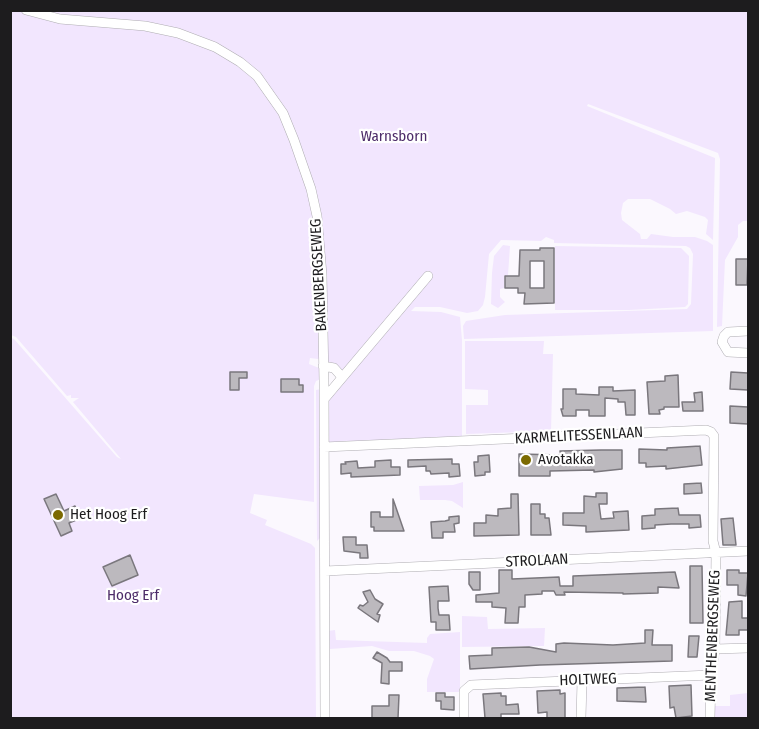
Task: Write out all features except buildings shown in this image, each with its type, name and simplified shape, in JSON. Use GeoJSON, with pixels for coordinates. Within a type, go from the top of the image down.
{"type":"FeatureCollection","features":[{"type":"Feature","properties":{"kind":"street","name":"BAKENBERGSEWEG"},"geometry":{"type":"LineString","coordinates":[[26,10],[60,19],[145,26],[178,33],[220,50],[257,76],[283,113],[303,163],[313,198],[317,216],[322,275],[325,718]]}},
{"type":"Feature","properties":{"kind":"street"},"geometry":{"type":"LineString","coordinates":[[324,399],[428,276]]}},
{"type":"Feature","properties":{"kind":"street"},"geometry":{"type":"LineString","coordinates":[[743,331],[725,334],[723,347],[731,353],[748,353]]}},
{"type":"Feature","properties":{"kind":"street"},"geometry":{"type":"LineString","coordinates":[[323,366],[334,369],[342,377]]}},
{"type":"Feature","properties":{"kind":"street","name":"KARMELITESSENLAAN"},"geometry":{"type":"LineString","coordinates":[[324,447],[706,430],[714,436],[713,541],[716,553]]}},
{"type":"Feature","properties":{"kind":"street","name":"STROLAAN"},"geometry":{"type":"LineString","coordinates":[[325,571],[748,551]]}},
{"type":"Feature","properties":{"kind":"street","name":"MENTHENBERGSEWEG"},"geometry":{"type":"LineString","coordinates":[[710,718],[711,675],[715,649],[716,553]]}},
{"type":"Feature","properties":{"kind":"street"},"geometry":{"type":"LineString","coordinates":[[715,649],[748,648]]}},
{"type":"Feature","properties":{"kind":"street","name":"HOLTWEG"},"geometry":{"type":"LineString","coordinates":[[464,718],[464,691],[471,685],[711,675]]}},
{"type":"Feature","properties":{"kind":"street"},"geometry":{"type":"LineString","coordinates":[[581,718],[582,681]]}},
{"type":"Feature","properties":{"kind":"green space"},"geometry":{"type":"Polygon","coordinates":[[[11,11],[748,11],[748,221],[743,221],[738,225],[738,237],[725,260],[722,326],[717,327],[720,159],[718,153],[588,104],[587,106],[715,158],[713,240],[706,234],[708,220],[705,217],[687,211],[676,214],[650,199],[628,199],[623,203],[621,213],[622,220],[640,234],[641,239],[647,239],[651,234],[695,237],[713,245],[713,331],[464,339],[463,326],[466,321],[505,315],[687,309],[691,304],[693,254],[686,246],[554,243],[554,240],[546,237],[541,241],[501,240],[489,254],[485,297],[478,311],[467,313],[440,307],[415,307],[411,311],[441,312],[460,317],[462,436],[331,443],[328,441],[327,400],[342,379],[327,361],[318,274],[320,357],[310,358],[309,364],[319,368],[321,379],[316,381],[314,386],[314,502],[254,494],[250,513],[267,520],[265,525],[311,544],[315,548],[316,718],[11,718],[11,338],[121,459],[73,402],[79,398],[67,396],[16,337],[11,335],[11,11]]]}},
{"type":"Feature","properties":{"kind":"green space"},"geometry":{"type":"Polygon","coordinates":[[[503,245],[510,246],[508,275],[504,276],[504,288],[500,289],[500,297],[505,302],[498,308],[491,304],[492,273],[494,256],[503,245]]]}},
{"type":"Feature","properties":{"kind":"green space"},"geometry":{"type":"Polygon","coordinates":[[[555,246],[681,248],[689,256],[688,304],[685,307],[629,310],[555,310],[555,246]]]}},
{"type":"Feature","properties":{"kind":"green space"},"geometry":{"type":"Polygon","coordinates":[[[465,341],[544,341],[543,354],[553,354],[551,431],[466,434],[466,405],[488,405],[488,390],[465,389],[465,341]]]}},
{"type":"Feature","properties":{"kind":"green space"},"geometry":{"type":"Polygon","coordinates":[[[321,389],[321,537],[317,541],[316,390],[321,389]]]}},
{"type":"Feature","properties":{"kind":"green space"},"geometry":{"type":"Polygon","coordinates":[[[463,482],[463,508],[452,501],[420,500],[419,486],[453,485],[463,482]]]}},
{"type":"Feature","properties":{"kind":"green space"},"geometry":{"type":"Polygon","coordinates":[[[462,616],[487,617],[488,629],[545,628],[544,646],[462,647],[462,616]]]}},
{"type":"Feature","properties":{"kind":"green space"},"geometry":{"type":"Polygon","coordinates":[[[335,630],[336,640],[427,643],[430,634],[460,632],[460,692],[427,692],[427,679],[434,659],[430,656],[414,651],[389,651],[372,646],[330,649],[328,631],[335,630]]]}},
{"type":"Feature","properties":{"kind":"green space"},"geometry":{"type":"Polygon","coordinates":[[[748,693],[748,718],[714,718],[714,706],[730,706],[730,695],[748,693]]]}},
{"type":"Feature","properties":{"kind":"place","name":"Avotakka"},"geometry":{"type":"Point","coordinates":[526,460]}},
{"type":"Feature","properties":{"kind":"place","name":"Het Hoog Erf"},"geometry":{"type":"Point","coordinates":[58,515]}},
{"type":"Feature","properties":{"kind":"park label","name":"Warnsborn"},"geometry":{"type":"Point","coordinates":[394,137]}},
{"type":"Feature","properties":{"kind":"park label","name":"Hoog Erf"},"geometry":{"type":"Point","coordinates":[133,596]}}]}
